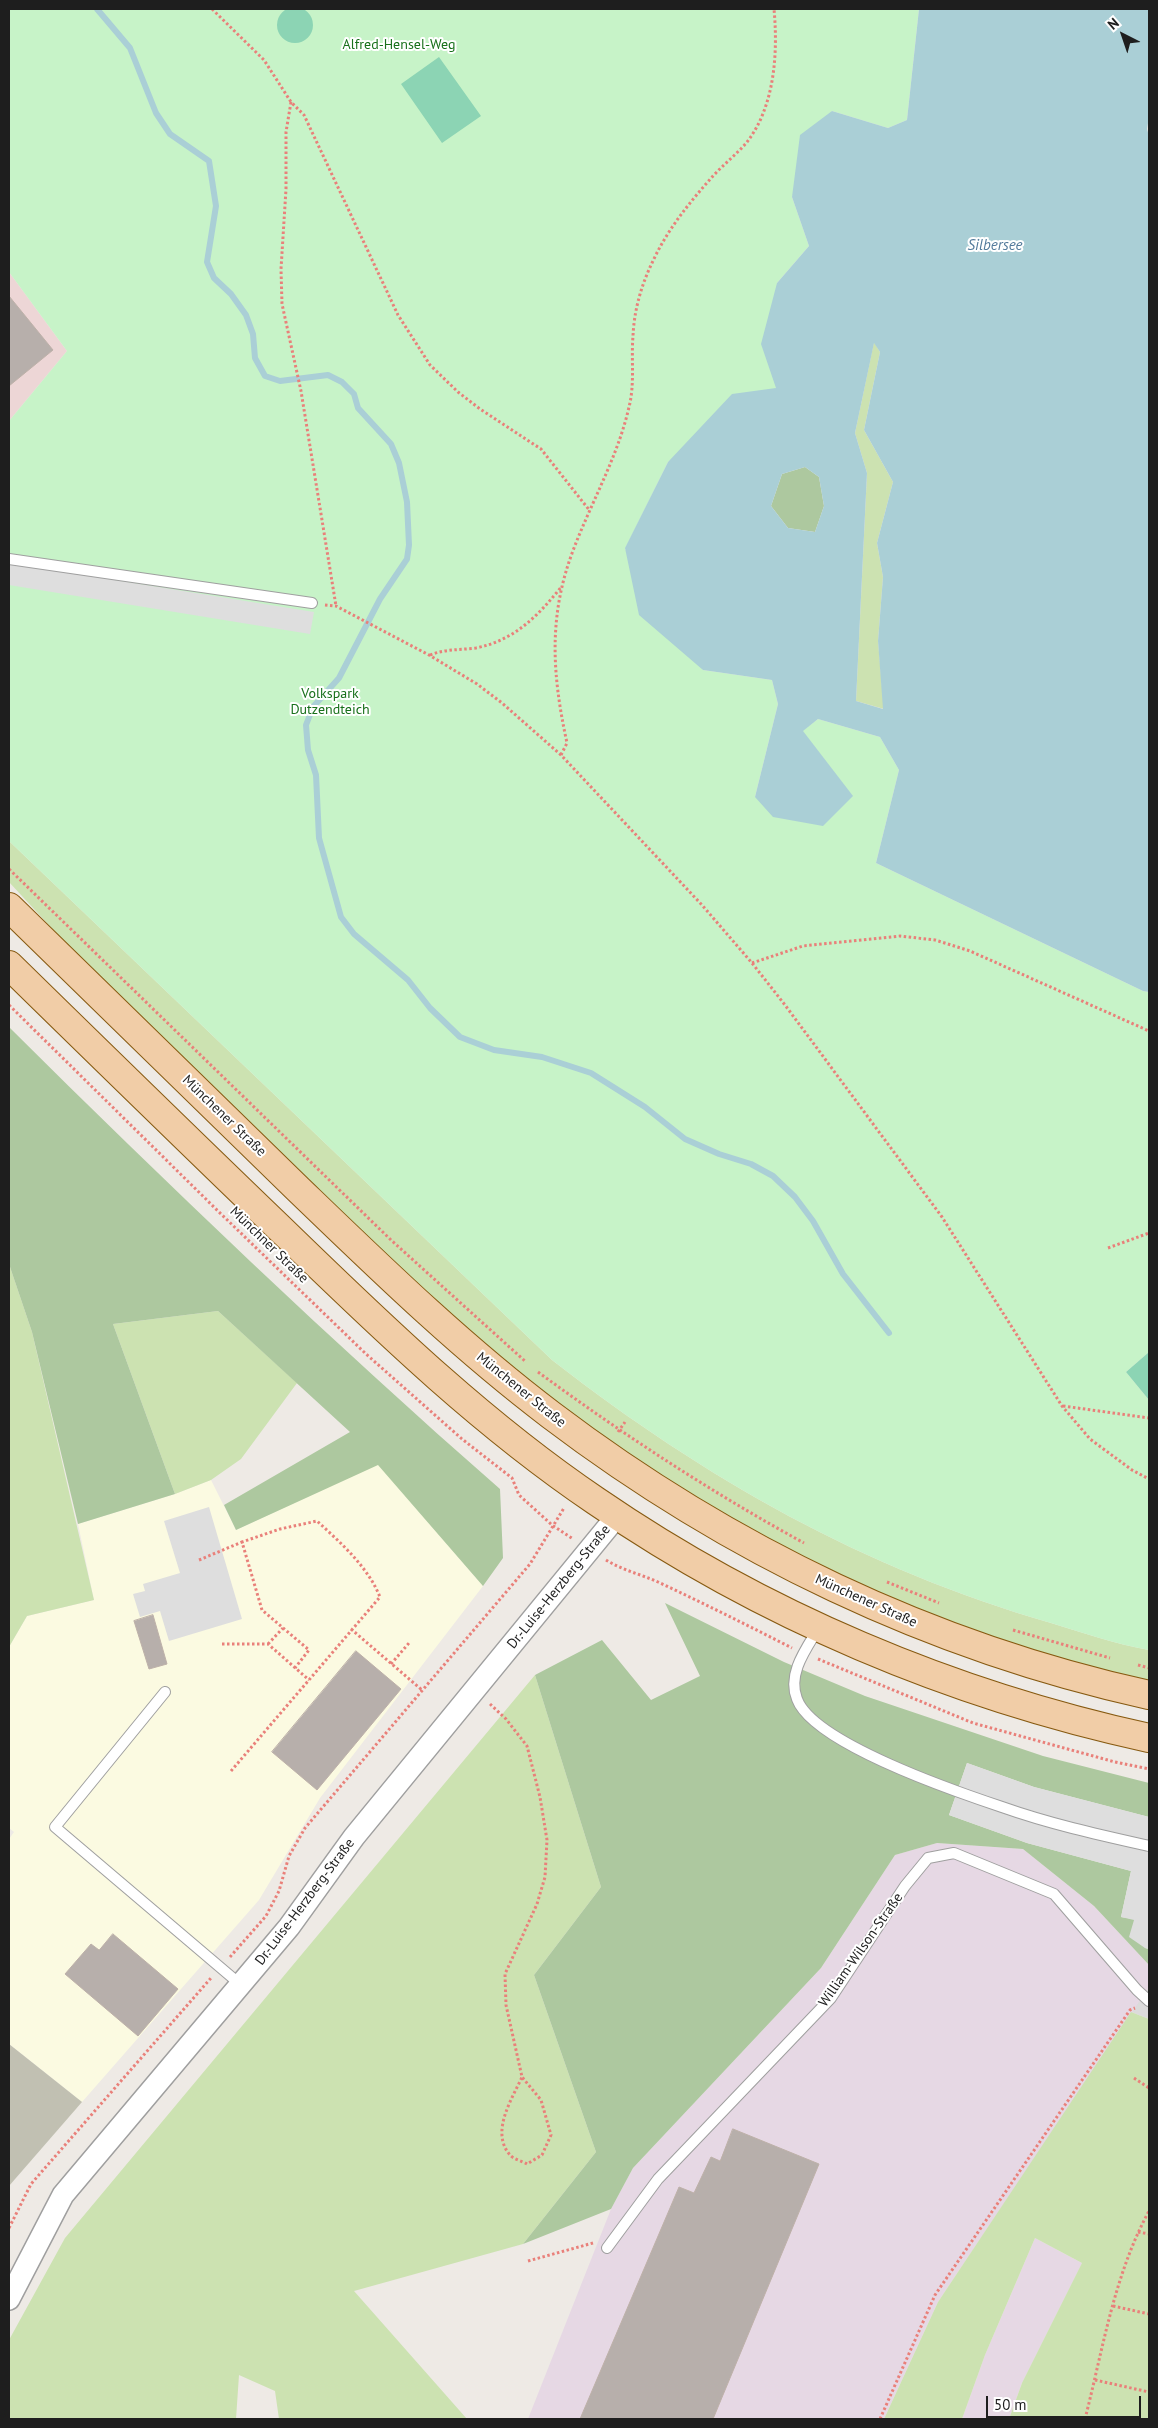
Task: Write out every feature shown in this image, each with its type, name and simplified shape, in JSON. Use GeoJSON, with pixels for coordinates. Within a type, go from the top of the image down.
{"type":"FeatureCollection","features":[{"type":"Feature","properties":{"kind":"main road","name":"Münchener Straße"},"geometry":{"type":"LineString","coordinates":[[9,907],[420,1304],[530,1399],[647,1483],[740,1540],[824,1583],[888,1612],[1019,1660],[1149,1695]]}},
{"type":"Feature","properties":{"kind":"main road"},"geometry":{"type":"LineString","coordinates":[[9,965],[358,1304],[416,1357],[514,1441],[617,1516],[701,1567],[818,1628],[928,1673],[987,1693],[1075,1720],[1149,1738]]}},
{"type":"Feature","properties":{"kind":"main road"},"geometry":{"type":"LineString","coordinates":[[617,1516],[647,1483]]}},
{"type":"Feature","properties":{"kind":"street","name":"Dr.-Luise-Herzberg-Straße"},"geometry":{"type":"LineString","coordinates":[[9,2299],[63,2195],[241,1986],[289,1927],[354,1837],[617,1516]]}},
{"type":"Feature","properties":{"kind":"lane"},"geometry":{"type":"LineString","coordinates":[[9,559],[312,603]]}},
{"type":"Feature","properties":{"kind":"lane"},"geometry":{"type":"LineString","coordinates":[[818,1628],[794,1678],[797,1699],[811,1718],[847,1744],[891,1764],[1002,1808],[1077,1829],[1149,1846]]}},
{"type":"Feature","properties":{"kind":"lane"},"geometry":{"type":"LineString","coordinates":[[165,1692],[55,1826],[241,1986]]}},
{"type":"Feature","properties":{"kind":"lane","name":"William-Wilson-Straße"},"geometry":{"type":"LineString","coordinates":[[608,2248],[658,2179],[831,1998],[905,1886],[928,1858],[954,1853],[1054,1894],[1137,1990],[1146,2003]]}},
{"type":"Feature","properties":{"kind":"path"},"geometry":{"type":"LineString","coordinates":[[212,9],[264,60],[291,102],[304,115],[398,315],[430,365],[458,392],[480,409],[541,448],[590,511]]}},
{"type":"Feature","properties":{"kind":"path"},"geometry":{"type":"LineString","coordinates":[[560,755],[567,743],[557,697],[554,643],[563,585],[574,548],[630,406],[636,310],[646,278],[663,241],[678,218],[747,142],[757,125],[769,95],[775,64],[777,34],[774,9]]}},
{"type":"Feature","properties":{"kind":"path"},"geometry":{"type":"LineString","coordinates":[[291,102],[286,132],[286,189],[281,269],[282,304],[301,391],[336,606]]}},
{"type":"Feature","properties":{"kind":"path"},"geometry":{"type":"LineString","coordinates":[[429,656],[441,650],[475,648],[514,635],[529,624],[544,609],[563,585]]}},
{"type":"Feature","properties":{"kind":"path"},"geometry":{"type":"LineString","coordinates":[[312,603],[336,606],[477,684],[502,702],[560,755],[702,905],[752,963],[942,1217],[1062,1406],[1090,1439],[1132,1470],[1149,1479]]}},
{"type":"Feature","properties":{"kind":"path"},"geometry":{"type":"LineString","coordinates":[[9,869],[391,1240],[532,1367],[619,1431],[682,1473],[807,1544]]}},
{"type":"Feature","properties":{"kind":"path"},"geometry":{"type":"LineString","coordinates":[[752,963],[803,946],[900,936],[935,940],[970,951],[1149,1030]]}},
{"type":"Feature","properties":{"kind":"path","name":"Münchner Straße"},"geometry":{"type":"LineString","coordinates":[[9,1004],[219,1212],[366,1354],[462,1439],[512,1478],[519,1494],[552,1525],[621,1569]]}},
{"type":"Feature","properties":{"kind":"path"},"geometry":{"type":"LineString","coordinates":[[1108,1248],[1149,1234]]}},
{"type":"Feature","properties":{"kind":"path"},"geometry":{"type":"LineString","coordinates":[[1062,1406],[1149,1418]]}},
{"type":"Feature","properties":{"kind":"path"},"geometry":{"type":"LineString","coordinates":[[619,1431],[625,1422]]}},
{"type":"Feature","properties":{"kind":"path"},"geometry":{"type":"LineString","coordinates":[[199,1560],[280,1529],[317,1521],[343,1544],[374,1582],[380,1597],[231,1771]]}},
{"type":"Feature","properties":{"kind":"path"},"geometry":{"type":"LineString","coordinates":[[9,2228],[31,2184],[266,1916],[279,1891],[289,1856],[305,1828],[530,1564],[552,1525]]}},
{"type":"Feature","properties":{"kind":"path"},"geometry":{"type":"LineString","coordinates":[[242,1542],[262,1610],[309,1650],[295,1668]]}},
{"type":"Feature","properties":{"kind":"path"},"geometry":{"type":"LineString","coordinates":[[883,1580],[944,1606]]}},
{"type":"Feature","properties":{"kind":"path"},"geometry":{"type":"LineString","coordinates":[[268,1644],[283,1628]]}},
{"type":"Feature","properties":{"kind":"path"},"geometry":{"type":"LineString","coordinates":[[1007,1628],[1118,1661]]}},
{"type":"Feature","properties":{"kind":"path"},"geometry":{"type":"LineString","coordinates":[[351,1630],[422,1690]]}},
{"type":"Feature","properties":{"kind":"path"},"geometry":{"type":"LineString","coordinates":[[391,1664],[409,1643]]}},
{"type":"Feature","properties":{"kind":"path"},"geometry":{"type":"LineString","coordinates":[[222,1644],[268,1644],[309,1680]]}},
{"type":"Feature","properties":{"kind":"path"},"geometry":{"type":"LineString","coordinates":[[1135,1665],[1149,1668]]}},
{"type":"Feature","properties":{"kind":"path"},"geometry":{"type":"LineString","coordinates":[[506,1719],[527,1746],[540,1797],[547,1840],[545,1877],[537,1904],[505,1974],[506,2005],[522,2077],[541,2100],[551,2135],[542,2155],[527,2164],[510,2156],[501,2139],[504,2116],[522,2077]]}},
{"type":"Feature","properties":{"kind":"path"},"geometry":{"type":"LineString","coordinates":[[880,2419],[935,2295],[1130,2010],[1146,2003]]}},
{"type":"Feature","properties":{"kind":"path"},"geometry":{"type":"LineString","coordinates":[[1134,2078],[1149,2088]]}},
{"type":"Feature","properties":{"kind":"path"},"geometry":{"type":"LineString","coordinates":[[1086,2419],[1123,2269],[1149,2211]]}},
{"type":"Feature","properties":{"kind":"path"},"geometry":{"type":"LineString","coordinates":[[1138,2232],[1149,2234]]}},
{"type":"Feature","properties":{"kind":"path"},"geometry":{"type":"LineString","coordinates":[[528,2261],[568,2250]]}},
{"type":"Feature","properties":{"kind":"path"},"geometry":{"type":"LineString","coordinates":[[1113,2306],[1149,2314]]}},
{"type":"Feature","properties":{"kind":"path"},"geometry":{"type":"LineString","coordinates":[[1095,2380],[1149,2392]]}},
{"type":"Feature","properties":{"kind":"shaded area"},"geometry":{"type":"Polygon","coordinates":[[[9,272],[67,351],[9,421],[9,272]]]}},
{"type":"Feature","properties":{"kind":"shaded area"},"geometry":{"type":"Polygon","coordinates":[[[9,563],[314,612],[310,634],[9,585],[9,563]]]}},
{"type":"Feature","properties":{"kind":"shaded area"},"geometry":{"type":"Polygon","coordinates":[[[378,1464],[483,1586],[320,1798],[259,1900],[82,2102],[9,2044],[9,1839],[14,1832],[9,1828],[9,1647],[27,1616],[94,1600],[78,1524],[175,1494],[211,1480],[236,1530],[378,1464]]]}},
{"type":"Feature","properties":{"kind":"shaded area"},"geometry":{"type":"Polygon","coordinates":[[[209,1507],[242,1619],[169,1641],[160,1611],[140,1617],[133,1594],[145,1591],[143,1584],[180,1573],[164,1521],[209,1507]]]}},
{"type":"Feature","properties":{"kind":"shaded area"},"geometry":{"type":"Polygon","coordinates":[[[967,1763],[1034,1787],[1149,1817],[1149,1949],[1129,1937],[1134,1920],[1121,1917],[1131,1871],[1027,1843],[949,1815],[967,1763]]]}},
{"type":"Feature","properties":{"kind":"shaded area"},"geometry":{"type":"Polygon","coordinates":[[[937,1843],[1023,1849],[1094,1906],[1149,1965],[1149,1987],[938,2302],[884,2419],[528,2419],[611,2209],[633,2168],[821,1968],[895,1855],[937,1843]]]}},
{"type":"Feature","properties":{"kind":"shaded area"},"geometry":{"type":"Polygon","coordinates":[[[1149,1987],[1149,2019],[1131,2012],[1149,1987]]]}},
{"type":"Feature","properties":{"kind":"shaded area"},"geometry":{"type":"Polygon","coordinates":[[[9,2044],[82,2102],[9,2186],[9,2044]]]}},
{"type":"Feature","properties":{"kind":"shaded area"},"geometry":{"type":"Polygon","coordinates":[[[1035,2238],[1082,2263],[1022,2383],[1009,2419],[962,2419],[985,2355],[1035,2238]]]}},
{"type":"Feature","properties":{"kind":"green space"},"geometry":{"type":"Polygon","coordinates":[[[295,7],[302,8],[308,12],[312,18],[312,32],[308,38],[302,42],[295,43],[288,42],[282,38],[278,32],[277,25],[278,18],[282,12],[288,8],[295,7]]]}},
{"type":"Feature","properties":{"kind":"green space","name":"Volkspark Dutzendteich"},"geometry":{"type":"Polygon","coordinates":[[[9,9],[919,9],[907,120],[888,128],[832,111],[792,197],[809,246],[777,283],[776,388],[668,462],[625,549],[703,670],[772,680],[778,704],[755,797],[852,796],[802,731],[818,719],[880,737],[899,770],[876,863],[1143,991],[1149,992],[1149,1352],[1126,1372],[1149,1400],[1149,1650],[1100,1638],[982,1601],[916,1576],[851,1547],[789,1516],[728,1481],[668,1444],[610,1403],[552,1360],[9,841],[9,421],[67,351],[9,272],[9,9]]]}},
{"type":"Feature","properties":{"kind":"green space"},"geometry":{"type":"Polygon","coordinates":[[[439,57],[481,116],[442,143],[401,84],[439,57]]]}},
{"type":"Feature","properties":{"kind":"green space"},"geometry":{"type":"Polygon","coordinates":[[[874,342],[880,352],[864,430],[893,482],[877,543],[883,577],[878,641],[884,709],[856,701],[867,473],[855,433],[874,342]]]}},
{"type":"Feature","properties":{"kind":"green space"},"geometry":{"type":"Polygon","coordinates":[[[805,467],[819,477],[824,506],[815,532],[788,528],[771,506],[782,474],[805,467]]]}},
{"type":"Feature","properties":{"kind":"green space"},"geometry":{"type":"Polygon","coordinates":[[[9,841],[552,1360],[610,1403],[668,1444],[728,1481],[789,1516],[851,1547],[916,1576],[982,1601],[1100,1638],[1149,1650],[1149,1685],[1069,1665],[852,1586],[675,1491],[485,1349],[110,991],[9,882],[9,841]]]}},
{"type":"Feature","properties":{"kind":"green space"},"geometry":{"type":"Polygon","coordinates":[[[9,1027],[251,1262],[374,1377],[500,1489],[503,1558],[483,1586],[378,1465],[236,1530],[224,1505],[350,1432],[218,1311],[113,1324],[175,1494],[78,1524],[32,1332],[9,1264],[9,1027]]]}},
{"type":"Feature","properties":{"kind":"green space"},"geometry":{"type":"Polygon","coordinates":[[[9,1264],[32,1332],[94,1600],[27,1616],[9,1647],[9,1264]]]}},
{"type":"Feature","properties":{"kind":"green space"},"geometry":{"type":"Polygon","coordinates":[[[218,1311],[297,1383],[241,1459],[211,1480],[175,1494],[113,1324],[218,1311]]]}},
{"type":"Feature","properties":{"kind":"green space"},"geometry":{"type":"Polygon","coordinates":[[[1149,1352],[1149,1400],[1126,1372],[1149,1352]]]}},
{"type":"Feature","properties":{"kind":"green space"},"geometry":{"type":"Polygon","coordinates":[[[665,1603],[784,1662],[865,1696],[1043,1756],[1149,1783],[1149,1817],[1034,1787],[967,1763],[949,1815],[1027,1843],[1131,1871],[1121,1917],[1134,1919],[1145,1948],[1149,1949],[1149,1965],[1094,1906],[1023,1849],[937,1843],[895,1855],[821,1968],[633,2168],[611,2209],[523,2244],[596,2152],[534,1975],[601,1887],[535,1675],[602,1640],[651,1700],[700,1676],[665,1603]]]}},
{"type":"Feature","properties":{"kind":"green space"},"geometry":{"type":"Polygon","coordinates":[[[535,1675],[601,1887],[534,1975],[596,2152],[523,2244],[354,2291],[467,2419],[279,2419],[275,2391],[239,2375],[236,2419],[9,2419],[9,2340],[65,2238],[535,1675]]]}},
{"type":"Feature","properties":{"kind":"green space"},"geometry":{"type":"Polygon","coordinates":[[[1131,2012],[1149,2019],[1149,2419],[1009,2419],[1022,2383],[1082,2263],[1035,2238],[985,2355],[962,2419],[884,2419],[938,2302],[1131,2012]]]}},
{"type":"Feature","properties":{"kind":"water","name":"Silbersee"},"geometry":{"type":"Polygon","coordinates":[[[919,9],[1149,9],[1149,117],[1147,129],[1149,136],[1149,992],[1143,991],[876,863],[899,770],[880,737],[818,719],[803,731],[853,796],[823,826],[773,817],[755,797],[778,704],[772,680],[703,670],[639,615],[625,548],[668,462],[732,394],[776,388],[761,344],[777,283],[809,246],[792,197],[800,135],[832,111],[888,128],[907,120],[919,9]],[[874,343],[855,433],[867,473],[856,701],[883,709],[878,641],[883,577],[877,543],[893,482],[864,430],[880,352],[874,343]],[[805,467],[782,474],[771,506],[788,528],[815,532],[824,506],[819,477],[805,467]]]}},
{"type":"Feature","properties":{"kind":"building"},"geometry":{"type":"Polygon","coordinates":[[[9,296],[53,350],[9,386],[9,296]]]}},
{"type":"Feature","properties":{"kind":"building"},"geometry":{"type":"Polygon","coordinates":[[[153,1615],[167,1664],[149,1669],[134,1621],[153,1615]]]}},
{"type":"Feature","properties":{"kind":"building"},"geometry":{"type":"Polygon","coordinates":[[[356,1651],[401,1689],[317,1790],[272,1752],[356,1651]]]}},
{"type":"Feature","properties":{"kind":"building"},"geometry":{"type":"Polygon","coordinates":[[[113,1934],[178,1989],[138,2036],[65,1974],[91,1944],[99,1950],[113,1934]]]}},
{"type":"Feature","properties":{"kind":"building"},"geometry":{"type":"Polygon","coordinates":[[[733,2129],[819,2164],[713,2419],[580,2419],[679,2187],[694,2193],[711,2157],[720,2161],[733,2129]]]}},
{"type":"Feature","properties":{"kind":"waterway"},"geometry":{"type":"LineString","coordinates":[[97,9],[130,48],[156,113],[170,134],[209,161],[216,206],[207,262],[214,278],[231,294],[246,315],[253,334],[255,358],[265,376],[280,381],[328,375],[342,382],[354,394],[358,408],[391,444],[399,463],[407,502],[409,545],[407,559],[380,599],[339,678],[313,707],[306,725],[308,750],[316,775],[319,838],[341,917],[354,934],[408,980],[430,1008],[460,1037],[494,1050],[542,1057],[591,1073],[645,1107],[685,1139],[719,1154],[751,1164],[773,1176],[795,1197],[813,1221],[843,1274],[889,1333]]}},
{"type":"Feature","properties":{"kind":"park label","name":"Alfred-Hensel-Weg"},"geometry":{"type":"Point","coordinates":[399,45]}}]}
